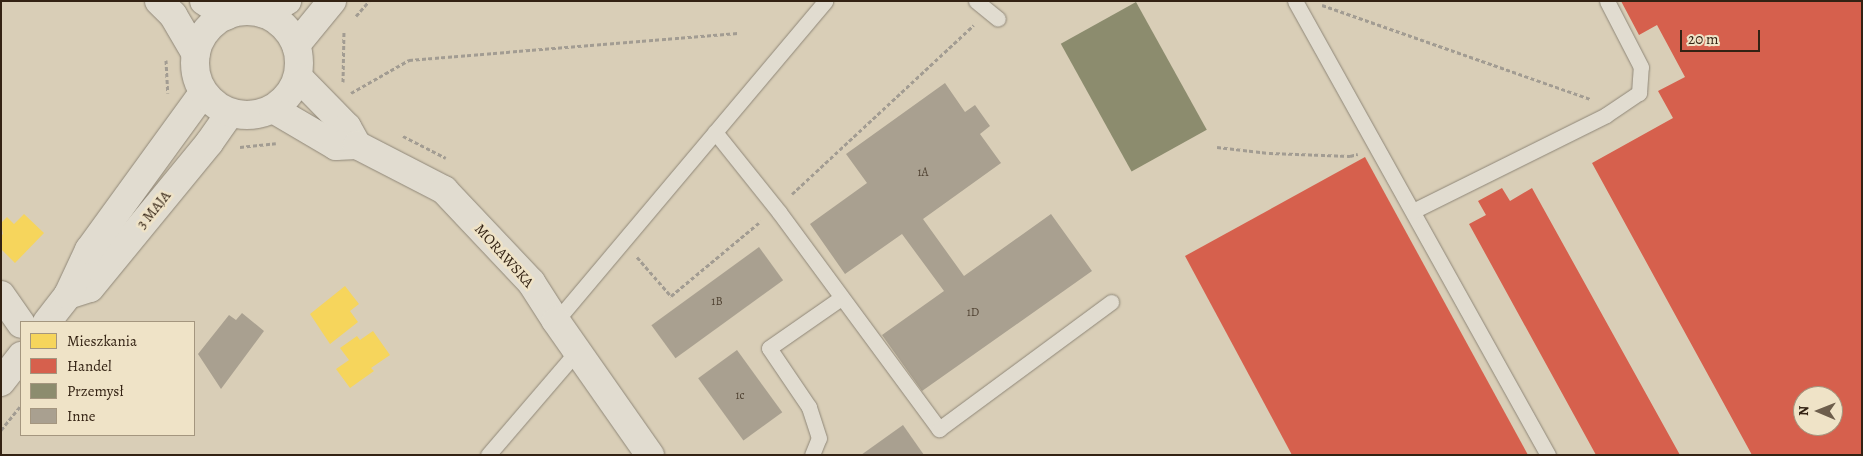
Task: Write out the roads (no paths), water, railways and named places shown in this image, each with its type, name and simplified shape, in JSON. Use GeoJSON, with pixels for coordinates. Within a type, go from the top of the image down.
{"type":"FeatureCollection","features":[{"type":"Feature","properties":{"kind":"main road"},"geometry":{"type":"LineString","coordinates":[[159,1],[173,15],[196,54]]}},
{"type":"Feature","properties":{"kind":"main road"},"geometry":{"type":"LineString","coordinates":[[204,1],[227,16]]}},
{"type":"Feature","properties":{"kind":"main road"},"geometry":{"type":"LineString","coordinates":[[296,45],[332,1]]}},
{"type":"Feature","properties":{"kind":"main road"},"geometry":{"type":"LineString","coordinates":[[276,8],[278,21],[289,31],[296,45],[300,59],[298,77],[294,88],[285,100],[273,109],[259,114],[244,116],[230,113],[217,106],[203,93],[195,69],[196,54],[200,40],[209,28],[227,16],[276,8]]}},
{"type":"Feature","properties":{"kind":"main road"},"geometry":{"type":"LineString","coordinates":[[298,77],[347,127],[357,145]]}},
{"type":"Feature","properties":{"kind":"main road","name":"3 MAJA"},"geometry":{"type":"LineString","coordinates":[[48,321],[68,295],[89,250],[203,93]]}},
{"type":"Feature","properties":{"kind":"main road","name":"MORAWSKA"},"geometry":{"type":"LineString","coordinates":[[273,109],[336,146],[357,145],[444,190],[531,282],[576,351],[650,455]]}},
{"type":"Feature","properties":{"kind":"main road","name":"3 MAJA"},"geometry":{"type":"LineString","coordinates":[[68,295],[90,288],[209,143],[230,113]]}},
{"type":"Feature","properties":{"kind":"main road"},"geometry":{"type":"LineString","coordinates":[[1,295],[20,323]]}},
{"type":"Feature","properties":{"kind":"main road"},"geometry":{"type":"LineString","coordinates":[[1,382],[20,357]]}},
{"type":"Feature","properties":{"kind":"lane"},"geometry":{"type":"LineString","coordinates":[[556,321],[825,1]]}},
{"type":"Feature","properties":{"kind":"lane"},"geometry":{"type":"LineString","coordinates":[[976,1],[994,15]]}},
{"type":"Feature","properties":{"kind":"lane"},"geometry":{"type":"LineString","coordinates":[[1295,1],[1548,455]]}},
{"type":"Feature","properties":{"kind":"lane"},"geometry":{"type":"LineString","coordinates":[[1413,211],[1606,115],[1639,93],[1641,67],[1607,1]]}},
{"type":"Feature","properties":{"kind":"lane"},"geometry":{"type":"LineString","coordinates":[[715,132],[776,208],[939,429],[1111,302]]}},
{"type":"Feature","properties":{"kind":"lane"},"geometry":{"type":"LineString","coordinates":[[812,455],[819,438],[809,407],[769,348],[841,298]]}},
{"type":"Feature","properties":{"kind":"lane"},"geometry":{"type":"LineString","coordinates":[[488,455],[576,351]]}}]}
